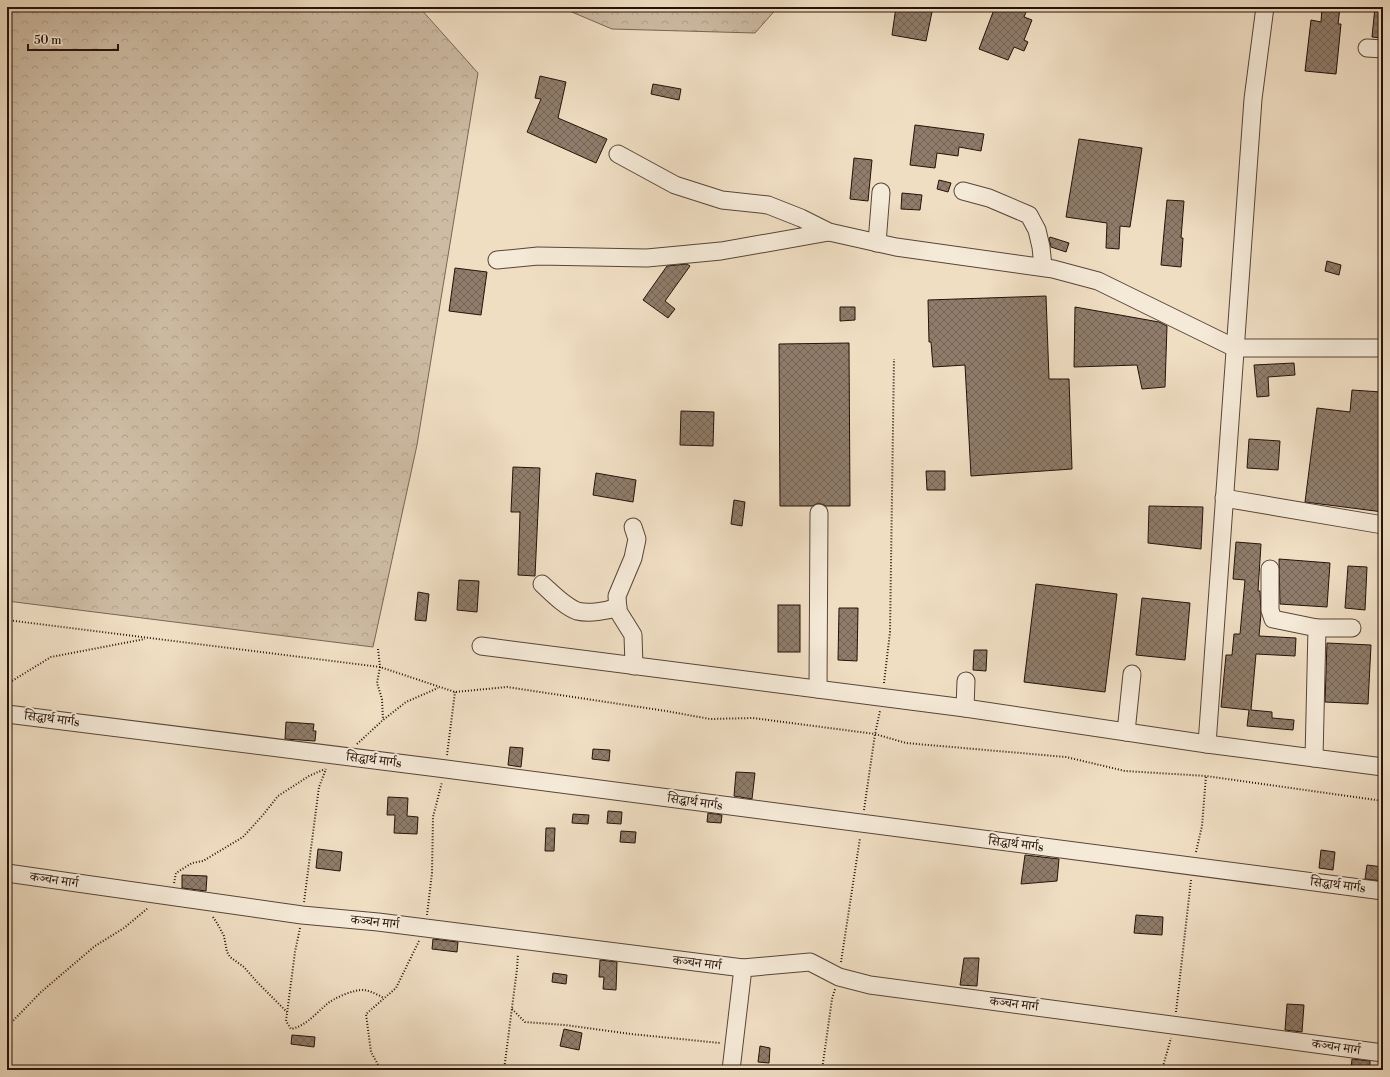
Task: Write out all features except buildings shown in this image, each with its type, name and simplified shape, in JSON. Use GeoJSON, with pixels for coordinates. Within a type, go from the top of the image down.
{"type":"FeatureCollection","features":[{"type":"Feature","properties":{"kind":"street"},"geometry":{"type":"LineString","coordinates":[[1207,744],[1253,99],[1265,7]]}},
{"type":"Feature","properties":{"kind":"street"},"geometry":{"type":"LineString","coordinates":[[618,154],[675,186],[722,200],[768,205],[801,218],[829,232],[896,247],[1053,268],[1098,281],[1235,348],[1383,348]]}},
{"type":"Feature","properties":{"kind":"street"},"geometry":{"type":"LineString","coordinates":[[963,191],[989,198],[1030,215],[1037,230],[1041,247],[1043,267]]}},
{"type":"Feature","properties":{"kind":"street"},"geometry":{"type":"LineString","coordinates":[[878,243],[881,192]]}},
{"type":"Feature","properties":{"kind":"street"},"geometry":{"type":"LineString","coordinates":[[497,260],[538,256],[647,258],[721,251],[829,232]]}},
{"type":"Feature","properties":{"kind":"street"},"geometry":{"type":"LineString","coordinates":[[1224,498],[1383,525]]}},
{"type":"Feature","properties":{"kind":"street"},"geometry":{"type":"LineString","coordinates":[[818,689],[819,513]]}},
{"type":"Feature","properties":{"kind":"street"},"geometry":{"type":"LineString","coordinates":[[633,527],[637,539],[633,558],[617,596],[618,611],[633,635],[634,666]]}},
{"type":"Feature","properties":{"kind":"street"},"geometry":{"type":"LineString","coordinates":[[1270,569],[1270,610],[1273,619],[1316,628],[1352,628]]}},
{"type":"Feature","properties":{"kind":"street"},"geometry":{"type":"LineString","coordinates":[[542,584],[565,604],[578,611],[603,611],[618,607]]}},
{"type":"Feature","properties":{"kind":"street"},"geometry":{"type":"LineString","coordinates":[[1314,758],[1316,628]]}},
{"type":"Feature","properties":{"kind":"street"},"geometry":{"type":"LineString","coordinates":[[481,646],[883,697],[1207,744],[1383,767]]}},
{"type":"Feature","properties":{"kind":"street"},"geometry":{"type":"LineString","coordinates":[[1126,732],[1132,674]]}},
{"type":"Feature","properties":{"kind":"street"},"geometry":{"type":"LineString","coordinates":[[965,708],[966,681]]}},
{"type":"Feature","properties":{"kind":"street","name":"सिद्धार्थ मार्गs"},"geometry":{"type":"LineString","coordinates":[[7,714],[446,769],[1383,891]]}},
{"type":"Feature","properties":{"kind":"street","name":"कञ्चन मार्ग"},"geometry":{"type":"LineString","coordinates":[[7,873],[302,916],[378,922],[743,968],[810,962],[839,977],[870,985],[1383,1054]]}},
{"type":"Feature","properties":{"kind":"street"},"geometry":{"type":"LineString","coordinates":[[731,1070],[743,968]]}},
{"type":"Feature","properties":{"kind":"path"},"geometry":{"type":"LineString","coordinates":[[822,1070],[832,999],[839,977],[875,734],[883,697],[890,632],[894,359]]}},
{"type":"Feature","properties":{"kind":"path"},"geometry":{"type":"LineString","coordinates":[[7,620],[380,667],[455,692],[507,687],[710,719],[753,718],[875,734],[906,743],[1066,757],[1125,772],[1206,776],[1383,801]]}},
{"type":"Feature","properties":{"kind":"path"},"geometry":{"type":"LineString","coordinates":[[7,684],[51,657],[148,638]]}},
{"type":"Feature","properties":{"kind":"path"},"geometry":{"type":"LineString","coordinates":[[378,649],[380,667],[378,683],[382,699],[382,720]]}},
{"type":"Feature","properties":{"kind":"path"},"geometry":{"type":"LineString","coordinates":[[171,896],[176,873],[192,863],[203,861],[243,837],[278,796],[309,776],[325,769],[350,750],[382,720],[406,702],[439,687]]}},
{"type":"Feature","properties":{"kind":"path"},"geometry":{"type":"LineString","coordinates":[[381,1070],[371,1052],[366,1014],[396,988],[426,929],[432,873],[433,817],[446,769],[455,692]]}},
{"type":"Feature","properties":{"kind":"path"},"geometry":{"type":"LineString","coordinates":[[325,769],[319,787],[286,1022],[291,1029],[297,1028],[338,997],[362,990],[372,992],[384,998]]}},
{"type":"Feature","properties":{"kind":"path"},"geometry":{"type":"LineString","coordinates":[[1162,1070],[1174,1025],[1193,867],[1202,826],[1206,776]]}},
{"type":"Feature","properties":{"kind":"path"},"geometry":{"type":"LineString","coordinates":[[199,900],[217,923],[224,936],[227,952],[230,957],[244,967],[287,1012]]}},
{"type":"Feature","properties":{"kind":"path"},"geometry":{"type":"LineString","coordinates":[[7,1027],[41,992],[95,946],[124,928],[150,906]]}},
{"type":"Feature","properties":{"kind":"path"},"geometry":{"type":"LineString","coordinates":[[504,1070],[517,969],[518,940]]}},
{"type":"Feature","properties":{"kind":"path"},"geometry":{"type":"LineString","coordinates":[[512,1009],[525,1022],[566,1025],[631,1034],[734,1045]]}},
{"type":"Feature","properties":{"kind":"green space"},"geometry":{"type":"Polygon","coordinates":[[[7,7],[419,7],[478,73],[417,445],[373,647],[7,601],[7,7]]]}},
{"type":"Feature","properties":{"kind":"green space"},"geometry":{"type":"Polygon","coordinates":[[[560,7],[778,7],[755,33],[612,29],[560,7]]]}}]}
